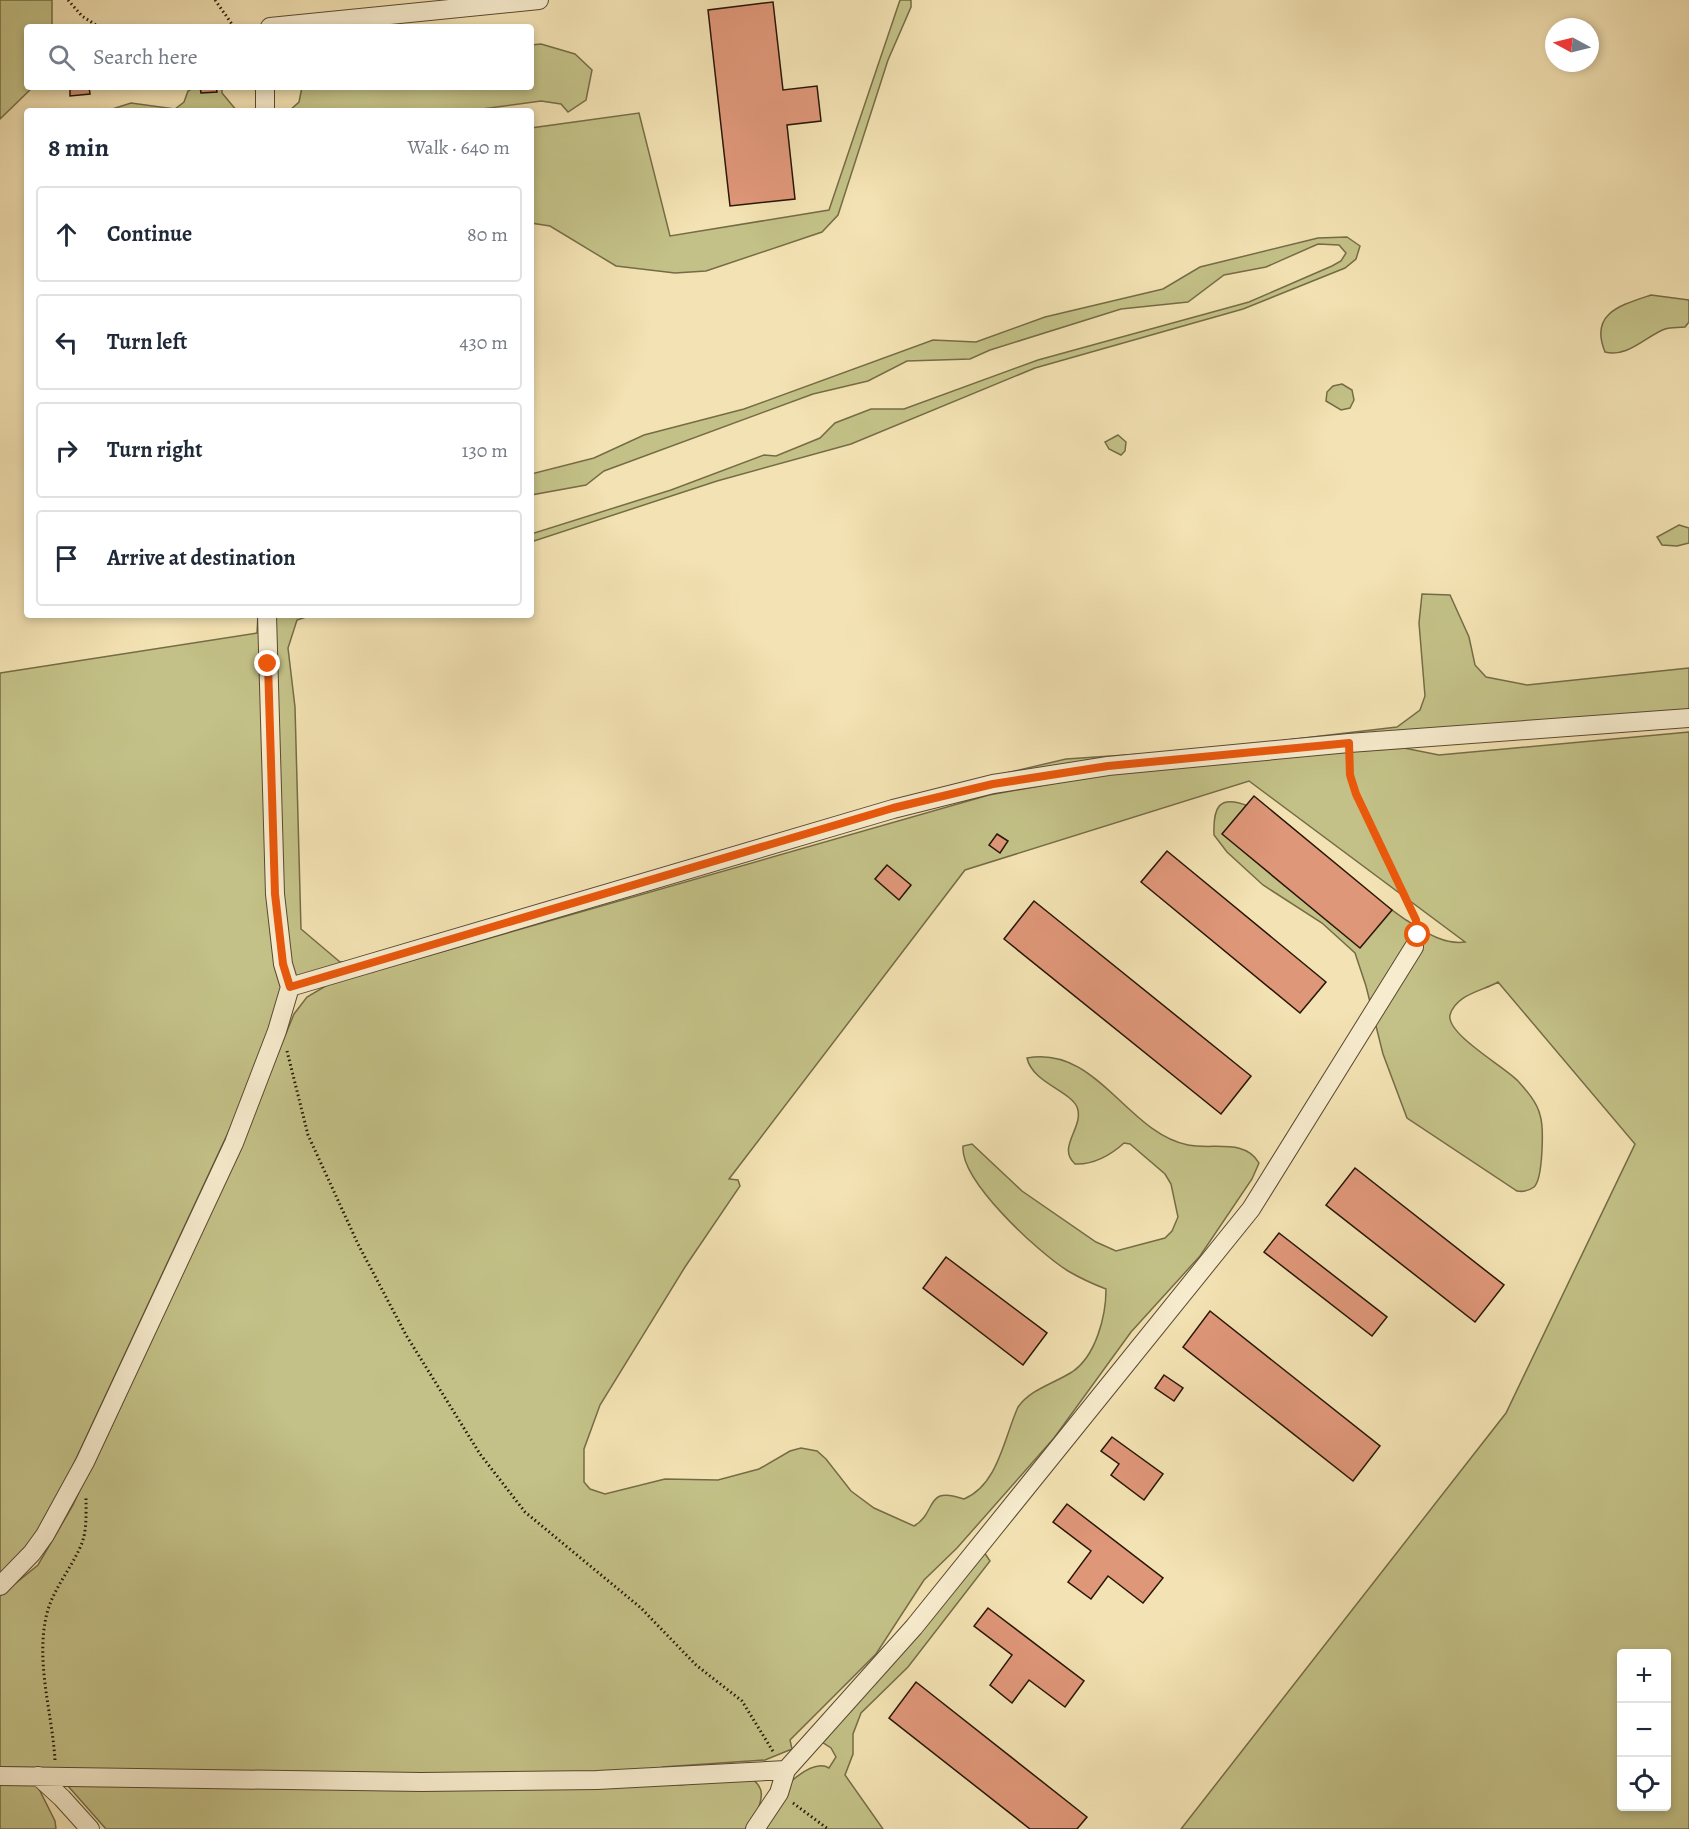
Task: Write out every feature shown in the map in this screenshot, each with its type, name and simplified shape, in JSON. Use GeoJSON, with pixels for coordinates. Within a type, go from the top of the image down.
{"type":"FeatureCollection","features":[{"type":"Feature","properties":{"kind":"street"},"geometry":{"type":"LineString","coordinates":[[300,24],[539,0]]}},
{"type":"Feature","properties":{"kind":"street"},"geometry":{"type":"LineString","coordinates":[[265,90],[265,108]]}},
{"type":"Feature","properties":{"kind":"street"},"geometry":{"type":"LineString","coordinates":[[0,1586],[39,1544],[85,1462],[234,1143],[277,1031],[290,987],[283,964],[275,894],[267,618]]}},
{"type":"Feature","properties":{"kind":"street"},"geometry":{"type":"LineString","coordinates":[[290,987],[893,808],[993,784],[1108,766],[1349,743],[1689,718]]}},
{"type":"Feature","properties":{"kind":"street"},"geometry":{"type":"LineString","coordinates":[[755,1829],[779,1793],[786,1770],[914,1627],[1251,1209],[1414,947]]}},
{"type":"Feature","properties":{"kind":"street"},"geometry":{"type":"LineString","coordinates":[[0,1776],[421,1782],[585,1780],[786,1770]]}},
{"type":"Feature","properties":{"kind":"street"},"geometry":{"type":"LineString","coordinates":[[47,1777],[90,1829]]}},
{"type":"Feature","properties":{"kind":"path"},"geometry":{"type":"LineString","coordinates":[[68,0],[82,16],[94,24]]}},
{"type":"Feature","properties":{"kind":"path"},"geometry":{"type":"LineString","coordinates":[[215,0],[232,24]]}},
{"type":"Feature","properties":{"kind":"path"},"geometry":{"type":"LineString","coordinates":[[1349,743],[1350,775],[1356,794],[1416,920],[1418,935],[1414,947]]}},
{"type":"Feature","properties":{"kind":"path"},"geometry":{"type":"LineString","coordinates":[[277,1031],[287,1049],[308,1135],[358,1244],[406,1335],[480,1454],[525,1512],[641,1608],[696,1665],[742,1701],[786,1770]]}},
{"type":"Feature","properties":{"kind":"path"},"geometry":{"type":"LineString","coordinates":[[47,1777],[46,1624],[54,1590],[82,1543],[86,1525],[86,1493]]}},
{"type":"Feature","properties":{"kind":"path"},"geometry":{"type":"LineString","coordinates":[[779,1793],[828,1829]]}},
{"type":"Feature","properties":{"kind":"shaded area"},"geometry":{"type":"Polygon","coordinates":[[[0,0],[52,0],[52,24],[24,24],[24,90],[30,90],[0,119],[0,0]]]}},
{"type":"Feature","properties":{"kind":"shaded area"},"geometry":{"type":"Polygon","coordinates":[[[900,0],[911,0],[911,7],[888,60],[838,215],[822,232],[706,271],[675,273],[616,266],[550,226],[534,223],[534,128],[639,113],[670,236],[829,210],[900,0]]]}},
{"type":"Feature","properties":{"kind":"shaded area"},"geometry":{"type":"Polygon","coordinates":[[[541,44],[575,54],[592,70],[586,100],[568,112],[561,104],[541,101],[489,108],[292,108],[299,102],[301,90],[534,90],[534,45],[541,44]]]}},
{"type":"Feature","properties":{"kind":"shaded area"},"geometry":{"type":"Polygon","coordinates":[[[222,90],[234,108],[176,108],[184,102],[188,91],[222,90]]]}},
{"type":"Feature","properties":{"kind":"shaded area"},"geometry":{"type":"Polygon","coordinates":[[[131,103],[168,108],[115,108],[131,103]]]}},
{"type":"Feature","properties":{"kind":"shaded area"},"geometry":{"type":"Polygon","coordinates":[[[1347,237],[1360,246],[1356,259],[1345,268],[1243,309],[1035,368],[851,444],[717,481],[534,541],[534,533],[671,490],[764,455],[776,456],[820,438],[835,423],[871,409],[904,409],[1038,360],[1249,302],[1332,266],[1341,261],[1346,253],[1339,245],[1318,244],[1266,267],[1224,275],[1188,302],[1121,309],[990,350],[970,359],[907,361],[868,381],[813,394],[604,471],[586,485],[534,494],[534,473],[594,458],[644,435],[744,409],[933,340],[976,342],[1045,317],[1163,289],[1200,267],[1318,238],[1347,237]]]}},
{"type":"Feature","properties":{"kind":"shaded area"},"geometry":{"type":"Polygon","coordinates":[[[1651,295],[1689,300],[1689,322],[1685,327],[1658,332],[1621,352],[1605,352],[1601,339],[1601,328],[1605,319],[1619,307],[1651,295]]]}},
{"type":"Feature","properties":{"kind":"shaded area"},"geometry":{"type":"Polygon","coordinates":[[[1342,384],[1352,390],[1354,400],[1350,408],[1341,410],[1326,401],[1327,392],[1333,386],[1342,384]]]}},
{"type":"Feature","properties":{"kind":"shaded area"},"geometry":{"type":"Polygon","coordinates":[[[1118,435],[1126,442],[1125,451],[1121,455],[1109,449],[1105,442],[1118,435]]]}},
{"type":"Feature","properties":{"kind":"shaded area"},"geometry":{"type":"Polygon","coordinates":[[[1679,525],[1689,528],[1689,543],[1677,546],[1662,545],[1657,537],[1679,525]]]}},
{"type":"Feature","properties":{"kind":"shaded area"},"geometry":{"type":"Polygon","coordinates":[[[1422,594],[1450,595],[1469,637],[1475,665],[1486,677],[1527,685],[1689,668],[1689,721],[1051,769],[295,989],[68,1476],[29,1547],[0,1576],[0,673],[257,633],[258,618],[303,618],[297,620],[288,648],[295,707],[301,929],[340,962],[368,960],[989,777],[1066,759],[1201,750],[1397,727],[1420,710],[1425,696],[1419,623],[1422,594]]]}},
{"type":"Feature","properties":{"kind":"shaded area"},"geometry":{"type":"Polygon","coordinates":[[[1689,732],[1689,1829],[1181,1829],[1506,1413],[1635,1144],[1498,982],[1458,1002],[1450,1015],[1451,1023],[1466,1041],[1518,1081],[1539,1110],[1542,1141],[1541,1164],[1534,1187],[1526,1191],[1517,1191],[1407,1118],[1383,1054],[1355,953],[1322,923],[1263,885],[1227,852],[1214,835],[1216,811],[1219,806],[1230,802],[1248,806],[1406,920],[1441,939],[1465,942],[1249,781],[965,870],[729,1179],[738,1180],[740,1186],[685,1267],[600,1405],[584,1449],[584,1482],[590,1489],[605,1494],[665,1479],[718,1480],[759,1469],[790,1451],[801,1448],[817,1451],[851,1491],[874,1508],[914,1526],[937,1498],[943,1495],[964,1499],[985,1483],[998,1459],[1018,1407],[1036,1391],[1072,1372],[1087,1356],[1098,1335],[1106,1300],[1106,1289],[1068,1271],[1055,1262],[1004,1215],[974,1178],[965,1161],[963,1146],[972,1144],[1022,1191],[1096,1242],[1116,1251],[1165,1238],[1172,1231],[1178,1217],[1171,1184],[1165,1174],[1130,1144],[1124,1143],[1095,1161],[1075,1164],[1068,1151],[1077,1122],[1077,1107],[1067,1096],[1036,1074],[1027,1058],[1052,1058],[1073,1064],[1093,1077],[1147,1125],[1166,1137],[1188,1145],[1237,1148],[1253,1155],[1259,1163],[1252,1179],[1200,1256],[1131,1332],[1054,1438],[957,1548],[924,1580],[876,1654],[790,1740],[792,1749],[765,1760],[663,1767],[665,1782],[680,1785],[749,1777],[759,1785],[761,1790],[760,1805],[755,1817],[800,1774],[820,1766],[829,1768],[836,1757],[831,1748],[822,1742],[984,1552],[990,1561],[908,1667],[861,1713],[853,1734],[853,1754],[845,1775],[883,1829],[106,1829],[68,1786],[139,1770],[0,1767],[0,1596],[38,1565],[73,1505],[233,1163],[294,1014],[307,997],[329,984],[989,795],[1123,771],[1404,748],[1439,755],[1689,732]]]}},
{"type":"Feature","properties":{"kind":"shaded area"},"geometry":{"type":"Polygon","coordinates":[[[0,1783],[36,1783],[55,1821],[56,1829],[0,1829],[0,1783]]]}},
{"type":"Feature","properties":{"kind":"building"},"geometry":{"type":"Polygon","coordinates":[[[773,2],[783,90],[817,86],[821,121],[787,125],[795,199],[730,206],[708,10],[773,2]]]}},
{"type":"Feature","properties":{"kind":"building"},"geometry":{"type":"Polygon","coordinates":[[[70,90],[89,90],[90,94],[70,96],[70,90]]]}},
{"type":"Feature","properties":{"kind":"building"},"geometry":{"type":"Polygon","coordinates":[[[200,90],[217,90],[217,92],[201,93],[200,90]]]}},
{"type":"Feature","properties":{"kind":"building"},"geometry":{"type":"Polygon","coordinates":[[[1254,796],[1392,910],[1360,948],[1222,834],[1254,796]]]}},
{"type":"Feature","properties":{"kind":"building"},"geometry":{"type":"Polygon","coordinates":[[[997,834],[1008,841],[1000,853],[989,845],[997,834]]]}},
{"type":"Feature","properties":{"kind":"building"},"geometry":{"type":"Polygon","coordinates":[[[1167,851],[1326,982],[1300,1013],[1141,882],[1167,851]]]}},
{"type":"Feature","properties":{"kind":"building"},"geometry":{"type":"Polygon","coordinates":[[[887,865],[911,885],[899,900],[875,879],[887,865]]]}},
{"type":"Feature","properties":{"kind":"building"},"geometry":{"type":"Polygon","coordinates":[[[1034,901],[1251,1076],[1221,1114],[1004,939],[1034,901]]]}},
{"type":"Feature","properties":{"kind":"building"},"geometry":{"type":"Polygon","coordinates":[[[1355,1168],[1504,1285],[1475,1322],[1326,1205],[1355,1168]]]}},
{"type":"Feature","properties":{"kind":"building"},"geometry":{"type":"Polygon","coordinates":[[[1279,1233],[1387,1317],[1372,1336],[1264,1252],[1279,1233]]]}},
{"type":"Feature","properties":{"kind":"building"},"geometry":{"type":"Polygon","coordinates":[[[946,1257],[1047,1333],[1023,1365],[923,1288],[946,1257]]]}},
{"type":"Feature","properties":{"kind":"building"},"geometry":{"type":"Polygon","coordinates":[[[1210,1311],[1380,1446],[1353,1481],[1183,1347],[1210,1311]]]}},
{"type":"Feature","properties":{"kind":"building"},"geometry":{"type":"Polygon","coordinates":[[[1164,1375],[1183,1388],[1174,1401],[1155,1388],[1164,1375]]]}},
{"type":"Feature","properties":{"kind":"building"},"geometry":{"type":"Polygon","coordinates":[[[1112,1437],[1163,1474],[1144,1500],[1111,1475],[1119,1464],[1101,1451],[1112,1437]]]}},
{"type":"Feature","properties":{"kind":"building"},"geometry":{"type":"Polygon","coordinates":[[[1067,1504],[1163,1578],[1143,1603],[1108,1576],[1091,1599],[1068,1582],[1091,1551],[1053,1522],[1067,1504]]]}},
{"type":"Feature","properties":{"kind":"building"},"geometry":{"type":"Polygon","coordinates":[[[988,1608],[1084,1681],[1065,1707],[1029,1680],[1012,1703],[990,1685],[1012,1655],[974,1626],[988,1608]]]}},
{"type":"Feature","properties":{"kind":"building"},"geometry":{"type":"Polygon","coordinates":[[[916,1682],[1087,1817],[1077,1829],[1030,1829],[889,1718],[916,1682]]]}},
{"type":"Feature","properties":{"kind":"route"},"geometry":{"type":"LineString","coordinates":[[268,664],[275,894],[283,964],[290,987],[893,808],[993,784],[1108,766],[1349,743],[1350,775],[1356,794],[1416,920],[1418,935]]}}]}
